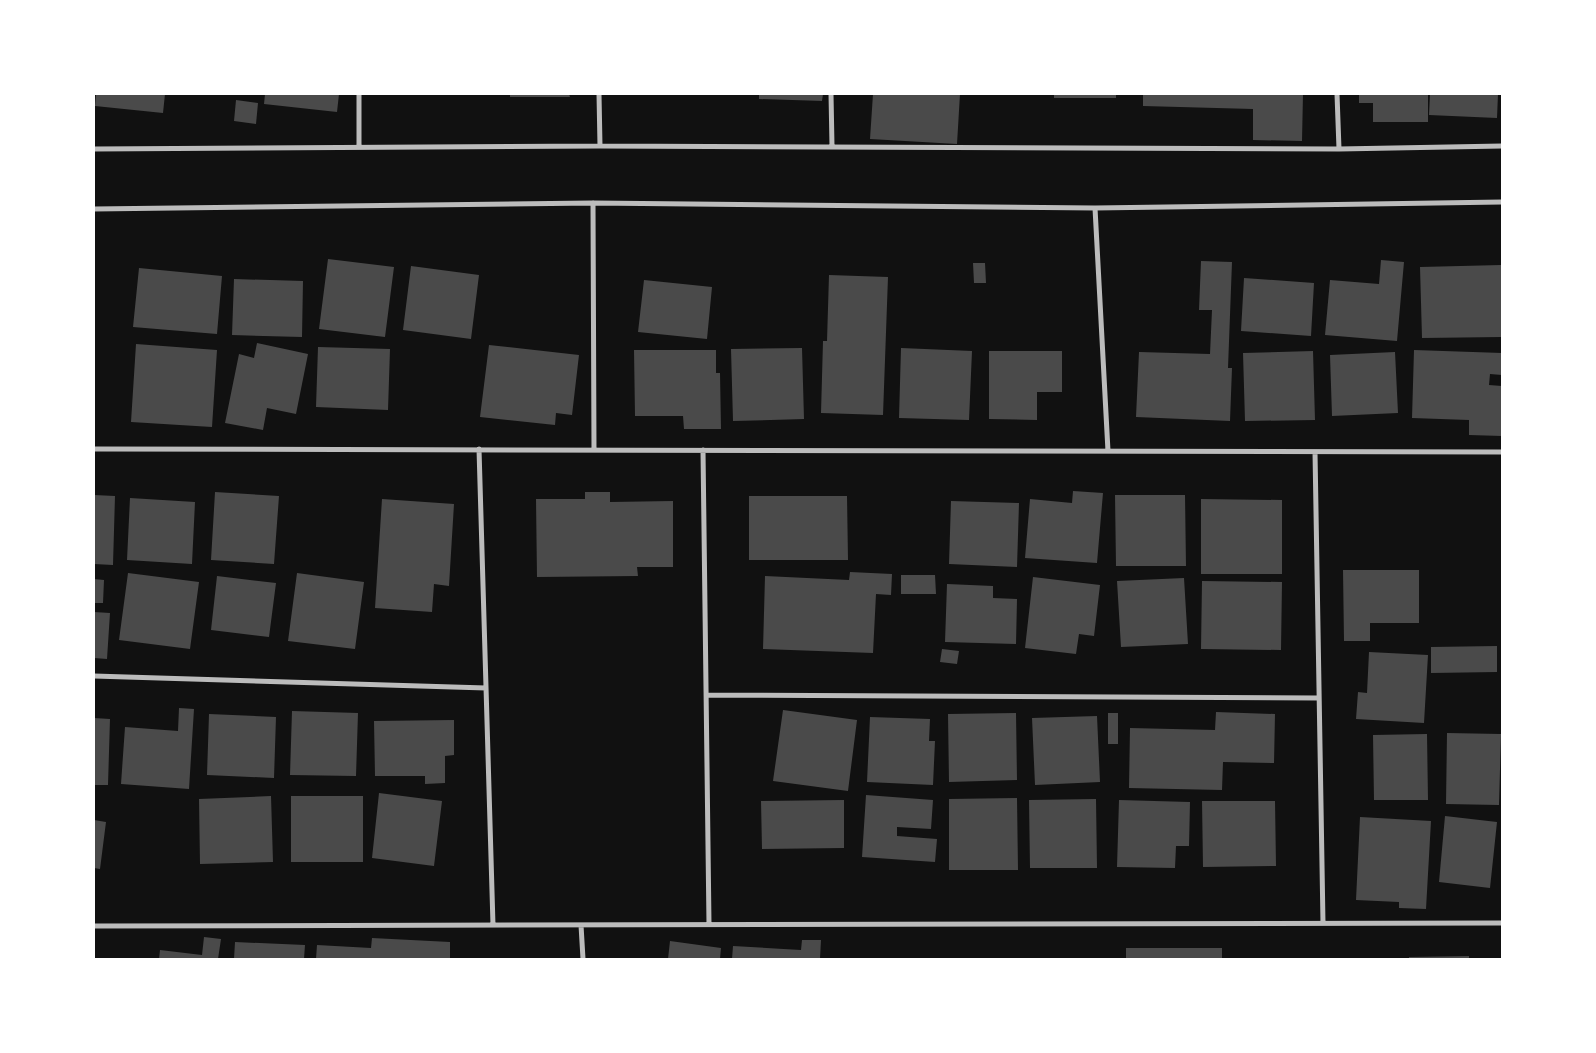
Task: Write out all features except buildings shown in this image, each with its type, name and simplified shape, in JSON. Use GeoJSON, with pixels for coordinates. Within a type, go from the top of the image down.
{"type":"FeatureCollection","features":[{"type":"Feature","properties":{"kind":"street"},"geometry":{"type":"LineString","coordinates":[[359,94],[359,147]]}},
{"type":"Feature","properties":{"kind":"street"},"geometry":{"type":"LineString","coordinates":[[599,94],[600,146]]}},
{"type":"Feature","properties":{"kind":"street"},"geometry":{"type":"LineString","coordinates":[[832,94],[832,146]]}},
{"type":"Feature","properties":{"kind":"street"},"geometry":{"type":"LineString","coordinates":[[1337,94],[1339,148]]}},
{"type":"Feature","properties":{"kind":"street"},"geometry":{"type":"LineString","coordinates":[[94,149],[600,146],[1339,148],[1502,146]]}},
{"type":"Feature","properties":{"kind":"street"},"geometry":{"type":"LineString","coordinates":[[94,209],[593,203],[1095,208],[1502,202]]}},
{"type":"Feature","properties":{"kind":"street"},"geometry":{"type":"LineString","coordinates":[[593,203],[594,450]]}},
{"type":"Feature","properties":{"kind":"street"},"geometry":{"type":"LineString","coordinates":[[1095,208],[1108,451]]}},
{"type":"Feature","properties":{"kind":"street"},"geometry":{"type":"LineString","coordinates":[[94,449],[1502,452]]}},
{"type":"Feature","properties":{"kind":"street"},"geometry":{"type":"LineString","coordinates":[[479,449],[493,925]]}},
{"type":"Feature","properties":{"kind":"street"},"geometry":{"type":"LineString","coordinates":[[703,450],[709,924]]}},
{"type":"Feature","properties":{"kind":"street"},"geometry":{"type":"LineString","coordinates":[[1315,452],[1323,923]]}},
{"type":"Feature","properties":{"kind":"street"},"geometry":{"type":"LineString","coordinates":[[94,676],[486,688]]}},
{"type":"Feature","properties":{"kind":"street"},"geometry":{"type":"LineString","coordinates":[[706,695],[1319,698]]}},
{"type":"Feature","properties":{"kind":"street"},"geometry":{"type":"LineString","coordinates":[[94,926],[1502,923]]}},
{"type":"Feature","properties":{"kind":"street"},"geometry":{"type":"LineString","coordinates":[[581,925],[583,959]]}}]}
